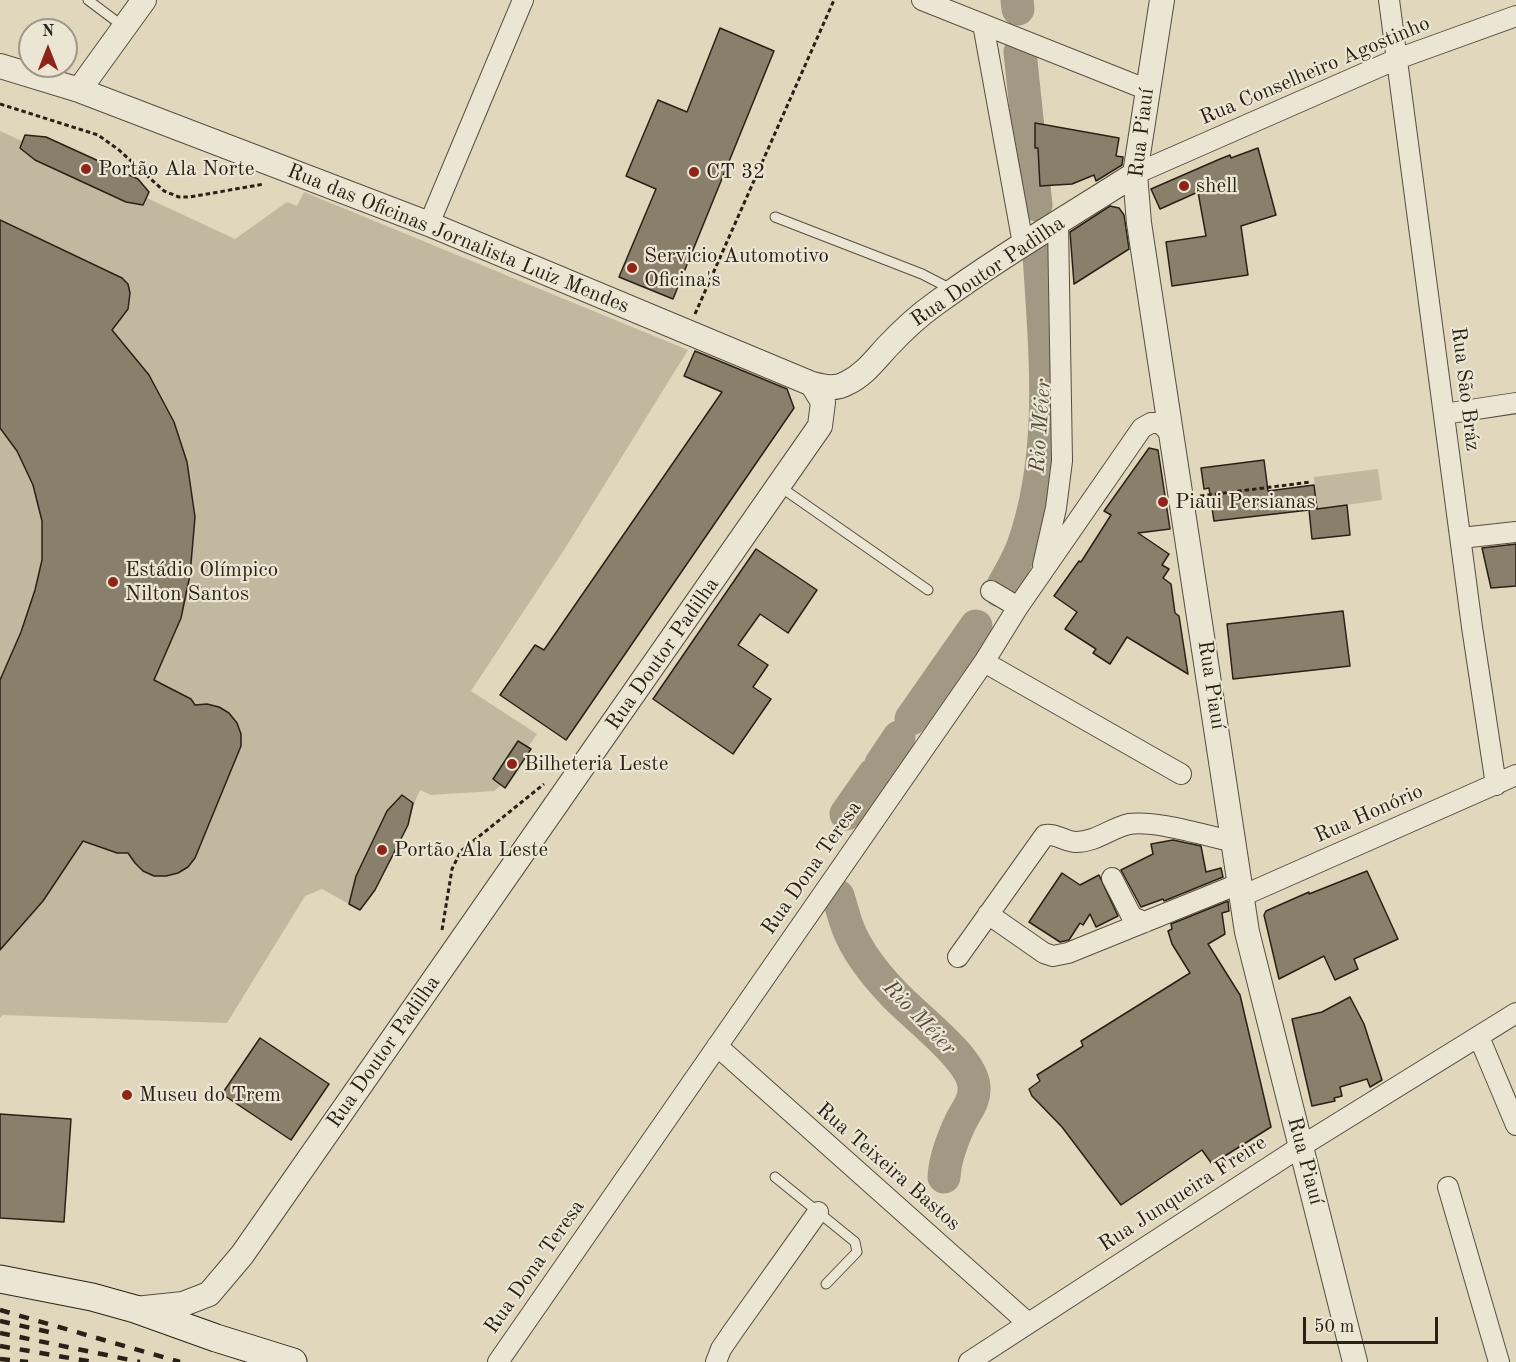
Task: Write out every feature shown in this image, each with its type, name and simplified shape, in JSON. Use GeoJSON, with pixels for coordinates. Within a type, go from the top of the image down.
{"type":"FeatureCollection","features":[{"type":"Feature","properties":{"kind":"main road"},"geometry":{"type":"LineString","coordinates":[[0,1278],[92,1297],[135,1309],[292,1362]]}},
{"type":"Feature","properties":{"kind":"street"},"geometry":{"type":"LineString","coordinates":[[79,90],[144,0]]}},
{"type":"Feature","properties":{"kind":"street"},"geometry":{"type":"LineString","coordinates":[[429,224],[523,0]]}},
{"type":"Feature","properties":{"kind":"street"},"geometry":{"type":"LineString","coordinates":[[922,0],[1148,90]]}},
{"type":"Feature","properties":{"kind":"street","name":"Rua Piauí"},"geometry":{"type":"LineString","coordinates":[[1162,0],[1135,174],[1139,223],[1250,946],[1355,1362]]}},
{"type":"Feature","properties":{"kind":"street","name":"Rua São Bráz"},"geometry":{"type":"LineString","coordinates":[[1389,0],[1496,785]]}},
{"type":"Feature","properties":{"kind":"street","name":"Rua Conselheiro Agostinho"},"geometry":{"type":"LineString","coordinates":[[1135,174],[1397,59],[1516,16]]}},
{"type":"Feature","properties":{"kind":"street"},"geometry":{"type":"LineString","coordinates":[[983,24],[1023,244]]}},
{"type":"Feature","properties":{"kind":"street","name":"Rua das Oficinas Jornalista Luiz Mendes"},"geometry":{"type":"LineString","coordinates":[[0,66],[79,90],[429,224],[812,384]]}},
{"type":"Feature","properties":{"kind":"street","name":"Rua Doutor Padilha"},"geometry":{"type":"LineString","coordinates":[[812,384],[830,388],[846,384],[865,371],[933,305],[1023,244],[1135,174]]}},
{"type":"Feature","properties":{"kind":"street"},"geometry":{"type":"LineString","coordinates":[[1041,574],[1056,508],[1062,461],[1058,224]]}},
{"type":"Feature","properties":{"kind":"street","name":"Rua Doutor Padilha"},"geometry":{"type":"LineString","coordinates":[[135,1309],[183,1304],[209,1294],[242,1255],[820,426],[823,402],[812,384]]}},
{"type":"Feature","properties":{"kind":"street"},"geometry":{"type":"LineString","coordinates":[[1444,414],[1516,403]]}},
{"type":"Feature","properties":{"kind":"street","name":"Rua Dona Teresa"},"geometry":{"type":"LineString","coordinates":[[498,1362],[984,662],[1004,599],[1041,574],[1142,428],[1151,423],[1160,423],[1171,434]]}},
{"type":"Feature","properties":{"kind":"street"},"geometry":{"type":"LineString","coordinates":[[1461,538],[1516,532]]}},
{"type":"Feature","properties":{"kind":"street"},"geometry":{"type":"LineString","coordinates":[[984,662],[1181,774]]}},
{"type":"Feature","properties":{"kind":"street","name":"Rua Honório"},"geometry":{"type":"LineString","coordinates":[[988,914],[1044,953],[1053,956],[1063,955],[1145,922],[1241,890],[1516,775]]}},
{"type":"Feature","properties":{"kind":"street"},"geometry":{"type":"LineString","coordinates":[[958,957],[1045,836],[1052,834],[1074,842],[1091,840],[1129,824],[1155,824],[1235,842]]}},
{"type":"Feature","properties":{"kind":"street"},"geometry":{"type":"LineString","coordinates":[[1113,878],[1132,917],[1145,922]]}},
{"type":"Feature","properties":{"kind":"street","name":"Rua Junqueira Freire"},"geometry":{"type":"LineString","coordinates":[[969,1362],[1300,1147],[1516,1013]]}},
{"type":"Feature","properties":{"kind":"street"},"geometry":{"type":"LineString","coordinates":[[1479,1037],[1516,1125]]}},
{"type":"Feature","properties":{"kind":"street","name":"Rua Teixeira Bastos"},"geometry":{"type":"LineString","coordinates":[[717,1046],[1028,1323]]}},
{"type":"Feature","properties":{"kind":"street"},"geometry":{"type":"LineString","coordinates":[[1448,1187],[1499,1362]]}},
{"type":"Feature","properties":{"kind":"street"},"geometry":{"type":"LineString","coordinates":[[716,1362],[721,1349],[818,1212]]}},
{"type":"Feature","properties":{"kind":"lane"},"geometry":{"type":"LineString","coordinates":[[88,0],[124,27]]}},
{"type":"Feature","properties":{"kind":"lane"},"geometry":{"type":"LineString","coordinates":[[775,218],[922,274],[954,291]]}},
{"type":"Feature","properties":{"kind":"lane"},"geometry":{"type":"LineString","coordinates":[[779,486],[927,590]]}},
{"type":"Feature","properties":{"kind":"lane"},"geometry":{"type":"LineString","coordinates":[[775,1177],[855,1242],[857,1252],[826,1284]]}},
{"type":"Feature","properties":{"kind":"path"},"geometry":{"type":"LineString","coordinates":[[686,332],[834,0]]}},
{"type":"Feature","properties":{"kind":"path"},"geometry":{"type":"LineString","coordinates":[[0,105],[98,135],[119,150],[164,191],[179,197],[271,183]]}},
{"type":"Feature","properties":{"kind":"path"},"geometry":{"type":"LineString","coordinates":[[1181,499],[1311,482]]}},
{"type":"Feature","properties":{"kind":"path"},"geometry":{"type":"LineString","coordinates":[[441,933],[452,869],[461,851],[548,780]]}},
{"type":"Feature","properties":{"kind":"shaded area"},"geometry":{"type":"Polygon","coordinates":[[[0,131],[22,141],[25,135],[46,137],[138,179],[149,192],[147,198],[235,239],[287,202],[297,206],[304,192],[688,350],[564,550],[471,691],[537,734],[528,747],[531,749],[506,788],[501,785],[494,791],[431,795],[420,790],[392,859],[360,910],[322,889],[305,896],[227,1023],[3,1015],[0,1018],[0,131]]]}},
{"type":"Feature","properties":{"kind":"shaded area"},"geometry":{"type":"Polygon","coordinates":[[[1378,469],[1382,500],[1317,509],[1314,477],[1378,469]]]}},
{"type":"Feature","properties":{"kind":"building","name":"CT 32"},"geometry":{"type":"Polygon","coordinates":[[[720,28],[774,51],[673,299],[619,277],[656,189],[626,176],[658,100],[687,112],[720,28]]]}},
{"type":"Feature","properties":{"kind":"building"},"geometry":{"type":"Polygon","coordinates":[[[1035,123],[1119,138],[1116,156],[1123,157],[1122,165],[1096,181],[1094,175],[1072,184],[1040,186],[1038,148],[1035,148],[1035,123]]]}},
{"type":"Feature","properties":{"kind":"building","name":"Portão Ala Norte"},"geometry":{"type":"Polygon","coordinates":[[[25,135],[46,137],[138,179],[149,192],[143,205],[126,202],[35,160],[20,148],[25,135]]]}},
{"type":"Feature","properties":{"kind":"building"},"geometry":{"type":"Polygon","coordinates":[[[1258,148],[1276,215],[1241,226],[1248,275],[1172,286],[1166,242],[1206,236],[1198,192],[1160,209],[1151,189],[1230,155],[1231,158],[1258,148]]]}},
{"type":"Feature","properties":{"kind":"building"},"geometry":{"type":"Polygon","coordinates":[[[1110,206],[1119,208],[1124,215],[1129,249],[1074,284],[1070,232],[1110,206]]]}},
{"type":"Feature","properties":{"kind":"building","name":"Estádio Olímpico Nilton Santos"},"geometry":{"type":"Polygon","coordinates":[[[0,220],[122,278],[128,284],[130,293],[128,309],[112,330],[149,375],[174,422],[187,462],[195,517],[190,575],[181,618],[154,680],[191,699],[195,705],[207,704],[229,713],[237,723],[241,734],[241,746],[195,858],[188,867],[178,873],[154,876],[143,871],[128,853],[117,853],[83,841],[43,901],[0,950],[0,680],[21,632],[35,590],[42,560],[42,521],[33,485],[17,451],[0,428],[0,220]]]}},
{"type":"Feature","properties":{"kind":"building"},"geometry":{"type":"Polygon","coordinates":[[[695,351],[787,389],[794,408],[566,740],[500,695],[535,645],[544,650],[722,392],[684,376],[695,351]]]}},
{"type":"Feature","properties":{"kind":"building"},"geometry":{"type":"Polygon","coordinates":[[[1149,448],[1158,450],[1170,529],[1138,533],[1169,554],[1162,565],[1169,569],[1163,578],[1171,584],[1175,613],[1179,616],[1188,674],[1127,637],[1110,664],[1093,653],[1096,649],[1065,629],[1077,612],[1054,596],[1079,561],[1081,562],[1111,515],[1104,511],[1149,448]]]}},
{"type":"Feature","properties":{"kind":"building"},"geometry":{"type":"Polygon","coordinates":[[[1264,460],[1268,491],[1314,485],[1317,509],[1347,505],[1350,535],[1312,539],[1309,510],[1214,521],[1209,488],[1204,489],[1201,468],[1264,460]]]}},
{"type":"Feature","properties":{"kind":"building"},"geometry":{"type":"Polygon","coordinates":[[[1516,544],[1516,586],[1491,588],[1482,548],[1516,544]]]}},
{"type":"Feature","properties":{"kind":"building"},"geometry":{"type":"Polygon","coordinates":[[[756,549],[817,590],[788,633],[760,614],[738,645],[768,665],[753,687],[771,699],[733,754],[653,699],[756,549]]]}},
{"type":"Feature","properties":{"kind":"building"},"geometry":{"type":"Polygon","coordinates":[[[1343,611],[1350,666],[1233,679],[1227,624],[1343,611]]]}},
{"type":"Feature","properties":{"kind":"building","name":"Bilheteria Leste"},"geometry":{"type":"Polygon","coordinates":[[[518,741],[531,749],[505,788],[493,779],[518,741]]]}},
{"type":"Feature","properties":{"kind":"building","name":"Portão Ala Leste"},"geometry":{"type":"Polygon","coordinates":[[[402,795],[413,803],[408,825],[375,890],[360,910],[349,904],[356,876],[387,811],[402,795]]]}},
{"type":"Feature","properties":{"kind":"building"},"geometry":{"type":"Polygon","coordinates":[[[1173,840],[1201,846],[1206,872],[1221,868],[1223,877],[1164,901],[1163,899],[1141,907],[1121,870],[1153,854],[1151,844],[1173,840]]]}},
{"type":"Feature","properties":{"kind":"building"},"geometry":{"type":"Polygon","coordinates":[[[1367,871],[1398,939],[1354,959],[1358,969],[1335,980],[1324,956],[1279,979],[1264,915],[1266,911],[1309,892],[1309,894],[1367,871]]]}},
{"type":"Feature","properties":{"kind":"building"},"geometry":{"type":"Polygon","coordinates":[[[1062,873],[1080,885],[1099,875],[1118,916],[1096,927],[1090,914],[1083,925],[1080,923],[1069,940],[1060,942],[1029,922],[1062,873]]]}},
{"type":"Feature","properties":{"kind":"building"},"geometry":{"type":"Polygon","coordinates":[[[1228,901],[1229,911],[1222,913],[1225,934],[1208,944],[1240,995],[1271,1127],[1212,1164],[1202,1150],[1121,1205],[1062,1127],[1032,1096],[1029,1089],[1040,1081],[1037,1075],[1083,1046],[1081,1041],[1190,973],[1172,944],[1168,931],[1172,929],[1171,924],[1228,901]]]}},
{"type":"Feature","properties":{"kind":"building"},"geometry":{"type":"Polygon","coordinates":[[[1350,997],[1364,1024],[1382,1080],[1370,1087],[1367,1079],[1340,1087],[1342,1096],[1334,1098],[1335,1101],[1312,1106],[1292,1019],[1322,1012],[1350,997]]]}},
{"type":"Feature","properties":{"kind":"building"},"geometry":{"type":"Polygon","coordinates":[[[260,1038],[329,1084],[291,1140],[222,1094],[260,1038]]]}},
{"type":"Feature","properties":{"kind":"building"},"geometry":{"type":"Polygon","coordinates":[[[0,1114],[71,1119],[64,1222],[0,1218],[0,1114]]]}},
{"type":"Feature","properties":{"kind":"waterway","name":"Rio Méier"},"geometry":{"type":"LineString","coordinates":[[1017,0],[1018,9]]}},
{"type":"Feature","properties":{"kind":"waterway","name":"Rio Méier"},"geometry":{"type":"LineString","coordinates":[[1020,52],[1036,205]]}},
{"type":"Feature","properties":{"kind":"waterway","name":"Rio Méier"},"geometry":{"type":"LineString","coordinates":[[1000,591],[1023,546],[1040,474],[1046,402],[1039,254]]}},
{"type":"Feature","properties":{"kind":"waterway","name":"Rio Méier"},"geometry":{"type":"LineString","coordinates":[[911,719],[976,626]]}},
{"type":"Feature","properties":{"kind":"waterway","name":"Rio Méier"},"geometry":{"type":"LineString","coordinates":[[881,764],[899,737]]}},
{"type":"Feature","properties":{"kind":"waterway","name":"Rio Méier"},"geometry":{"type":"LineString","coordinates":[[846,814],[874,774]]}},
{"type":"Feature","properties":{"kind":"waterway","name":"Rio Méier"},"geometry":{"type":"LineString","coordinates":[[838,896],[849,930],[869,965],[885,985],[952,1050],[971,1075],[974,1087],[973,1097],[952,1141],[944,1177]]}},
{"type":"Feature","properties":{"kind":"railway"},"geometry":{"type":"LineString","coordinates":[[0,1310],[180,1362]]}},
{"type":"Feature","properties":{"kind":"railway"},"geometry":{"type":"LineString","coordinates":[[0,1321],[49,1332]]}},
{"type":"Feature","properties":{"kind":"railway"},"geometry":{"type":"LineString","coordinates":[[0,1333],[140,1362]]}},
{"type":"Feature","properties":{"kind":"railway"},"geometry":{"type":"LineString","coordinates":[[0,1346],[93,1362]]}},
{"type":"Feature","properties":{"kind":"railway"},"geometry":{"type":"LineString","coordinates":[[0,1359],[28,1362]]}},
{"type":"Feature","properties":{"kind":"place","name":"Portão Ala Norte"},"geometry":{"type":"Point","coordinates":[86,169]}},
{"type":"Feature","properties":{"kind":"place","name":"CT 32"},"geometry":{"type":"Point","coordinates":[694,172]}},
{"type":"Feature","properties":{"kind":"place","name":"shell"},"geometry":{"type":"Point","coordinates":[1184,186]}},
{"type":"Feature","properties":{"kind":"place","name":"Servicio Automotivo Oficina's"},"geometry":{"type":"Point","coordinates":[632,268]}},
{"type":"Feature","properties":{"kind":"place","name":"Piaui Persianas"},"geometry":{"type":"Point","coordinates":[1163,502]}},
{"type":"Feature","properties":{"kind":"place","name":"Estádio Olímpico Nilton Santos"},"geometry":{"type":"Point","coordinates":[113,582]}},
{"type":"Feature","properties":{"kind":"place","name":"Bilheteria Leste"},"geometry":{"type":"Point","coordinates":[512,764]}},
{"type":"Feature","properties":{"kind":"place","name":"Portão Ala Leste"},"geometry":{"type":"Point","coordinates":[382,850]}},
{"type":"Feature","properties":{"kind":"place","name":"Museu do Trem"},"geometry":{"type":"Point","coordinates":[127,1095]}}]}
